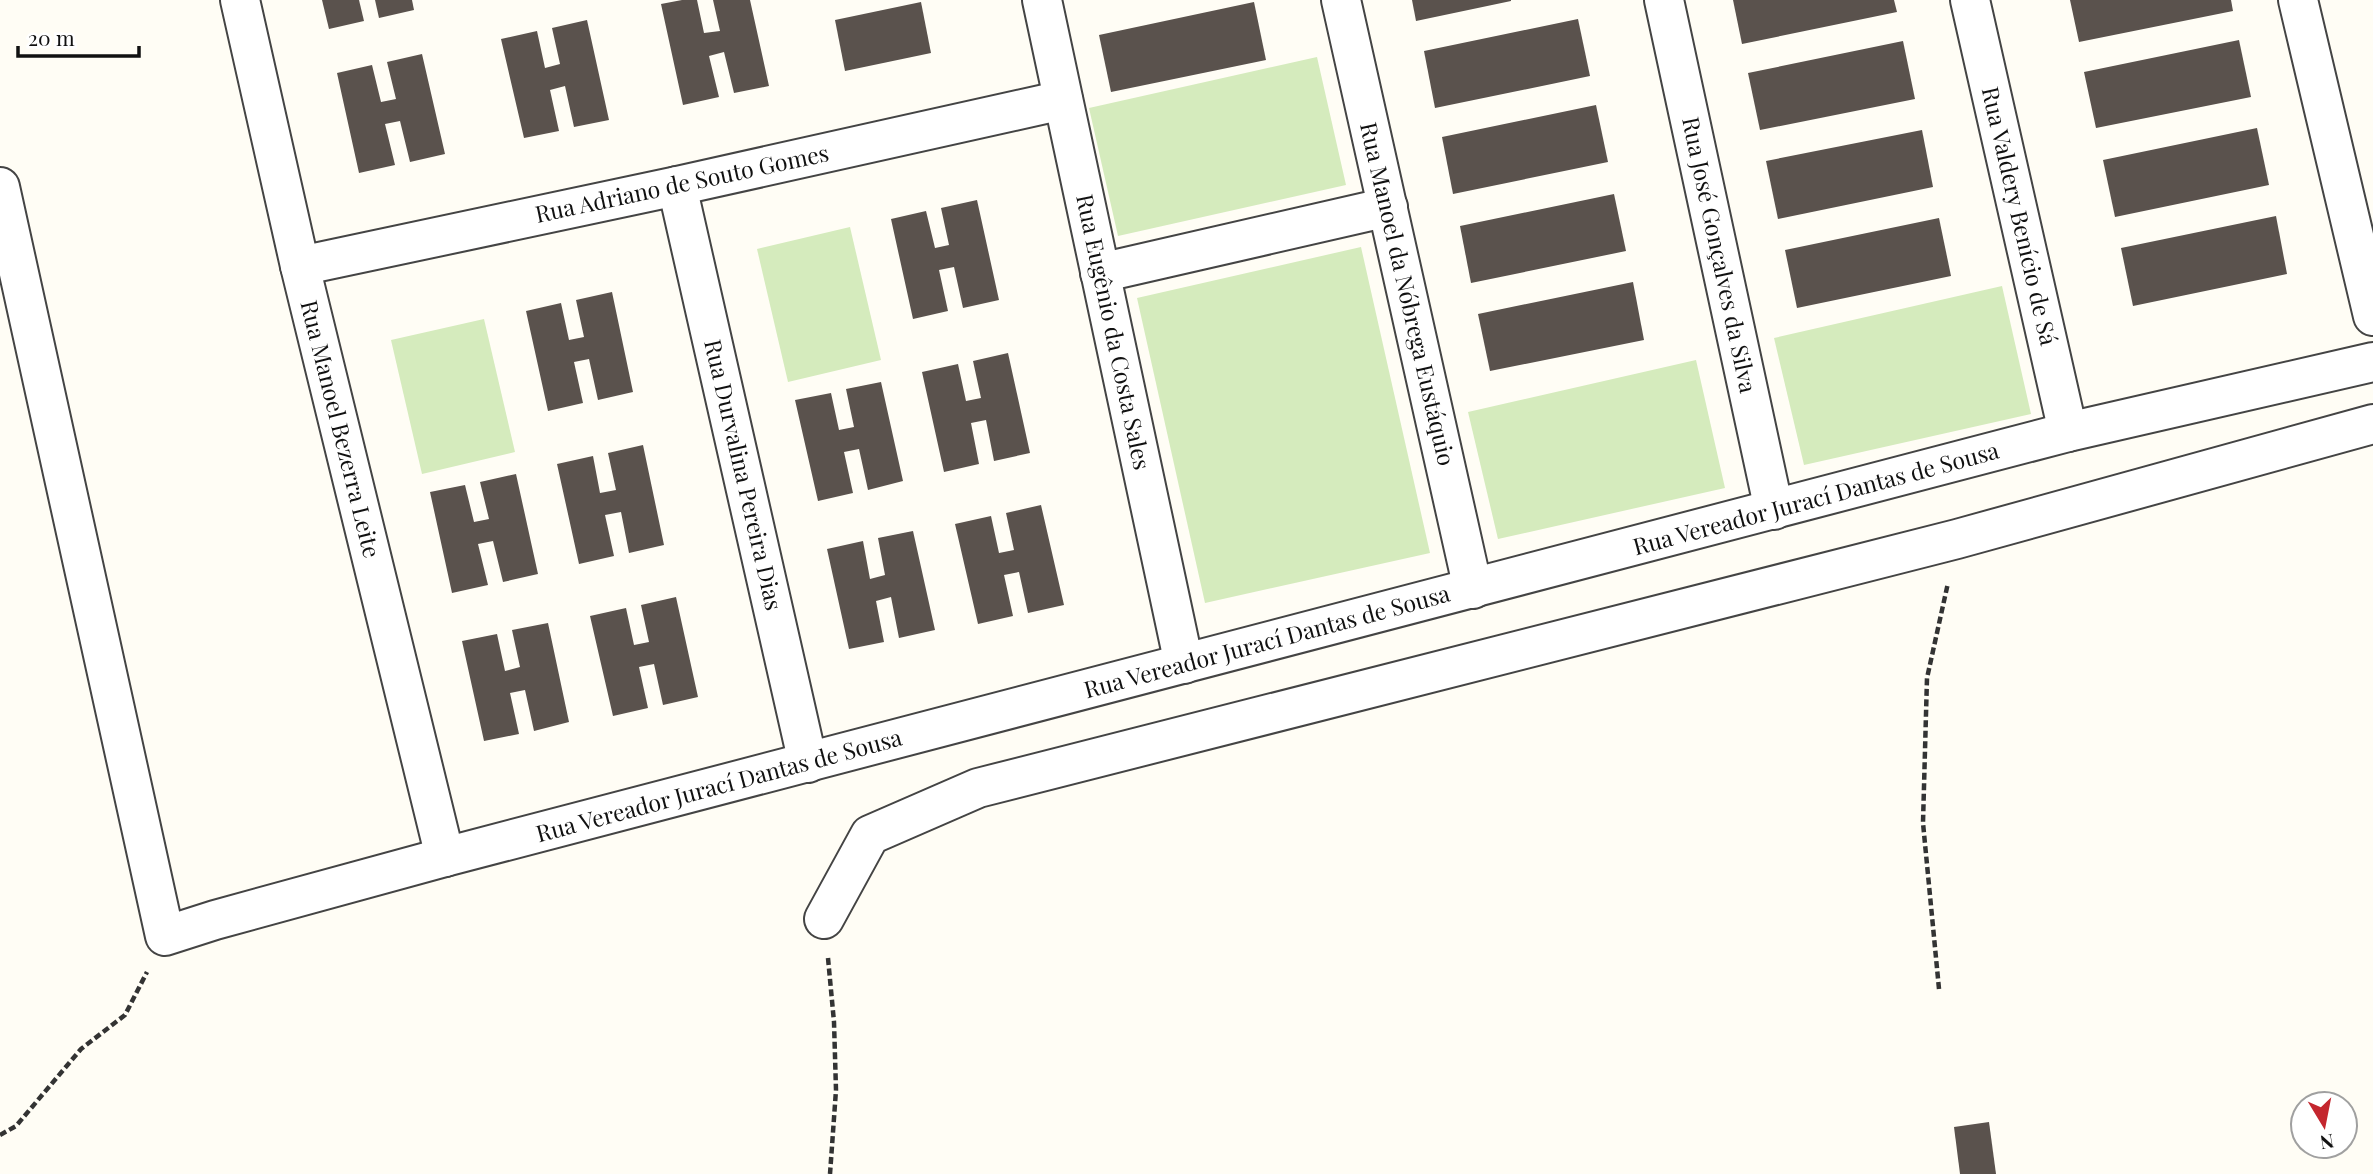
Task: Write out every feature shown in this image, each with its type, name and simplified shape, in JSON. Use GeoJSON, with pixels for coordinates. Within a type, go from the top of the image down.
{"type":"FeatureCollection","features":[{"type":"Feature","properties":{"kind":"street","name":"Rua Manoel Bezerra Leite"},"geometry":{"type":"LineString","coordinates":[[240,0],[300,266],[445,857]]}},
{"type":"Feature","properties":{"kind":"street","name":"Rua Eugênio da Costa Sales"},"geometry":{"type":"LineString","coordinates":[[1042,0],[1184,664]]}},
{"type":"Feature","properties":{"kind":"street","name":"Rua Manoel da Nóbrega Eustáquio"},"geometry":{"type":"LineString","coordinates":[[1342,0],[1473,589]]}},
{"type":"Feature","properties":{"kind":"street","name":"Rua José Gonçalves da Silva"},"geometry":{"type":"LineString","coordinates":[[1664,0],[1774,510]]}},
{"type":"Feature","properties":{"kind":"street","name":"Rua Valdery Benício de Sá"},"geometry":{"type":"LineString","coordinates":[[1970,0],[2068,432]]}},
{"type":"Feature","properties":{"kind":"street"},"geometry":{"type":"LineString","coordinates":[[2298,0],[2373,316]]}},
{"type":"Feature","properties":{"kind":"street","name":"Rua Adriano de Souto Gomes"},"geometry":{"type":"LineString","coordinates":[[300,266],[1063,100]]}},
{"type":"Feature","properties":{"kind":"street","name":"Rua Durvalina Pereira Dias"},"geometry":{"type":"LineString","coordinates":[[677,186],[808,763]]}},
{"type":"Feature","properties":{"kind":"street"},"geometry":{"type":"LineString","coordinates":[[0,187],[165,936]]}},
{"type":"Feature","properties":{"kind":"street"},"geometry":{"type":"LineString","coordinates":[[1100,273],[1388,207]]}},
{"type":"Feature","properties":{"kind":"street","name":"Rua Vereador Jurací Dantas de Sousa"},"geometry":{"type":"LineString","coordinates":[[165,936],[445,857],[2068,432],[2373,362]]}},
{"type":"Feature","properties":{"kind":"street"},"geometry":{"type":"LineString","coordinates":[[824,919],[870,835],[978,788],[1957,539],[2373,425]]}},
{"type":"Feature","properties":{"kind":"path"},"geometry":{"type":"LineString","coordinates":[[1939,989],[1923,822],[1927,678],[1957,539]]}},
{"type":"Feature","properties":{"kind":"path"},"geometry":{"type":"LineString","coordinates":[[824,919],[834,1022],[836,1090],[830,1174]]}},
{"type":"Feature","properties":{"kind":"path"},"geometry":{"type":"LineString","coordinates":[[0,1135],[16,1126],[81,1049],[125,1015],[165,936]]}},
{"type":"Feature","properties":{"kind":"green space"},"geometry":{"type":"Polygon","coordinates":[[[1317,57],[1346,185],[1118,236],[1089,108],[1317,57]]]}},
{"type":"Feature","properties":{"kind":"green space"},"geometry":{"type":"Polygon","coordinates":[[[850,227],[881,360],[788,382],[757,249],[850,227]]]}},
{"type":"Feature","properties":{"kind":"green space"},"geometry":{"type":"Polygon","coordinates":[[[1361,247],[1430,553],[1205,603],[1137,298],[1361,247]]]}},
{"type":"Feature","properties":{"kind":"green space"},"geometry":{"type":"Polygon","coordinates":[[[2002,286],[2031,414],[1804,465],[1774,338],[2002,286]]]}},
{"type":"Feature","properties":{"kind":"green space"},"geometry":{"type":"Polygon","coordinates":[[[484,319],[515,452],[422,474],[391,340],[484,319]]]}},
{"type":"Feature","properties":{"kind":"green space"},"geometry":{"type":"Polygon","coordinates":[[[1696,360],[1725,488],[1498,539],[1468,412],[1696,360]]]}},
{"type":"Feature","properties":{"kind":"building"},"geometry":{"type":"Polygon","coordinates":[[[322,0],[359,0],[364,21],[329,29],[322,0]]]}},
{"type":"Feature","properties":{"kind":"building"},"geometry":{"type":"Polygon","coordinates":[[[375,0],[412,0],[414,10],[379,18],[375,0]]]}},
{"type":"Feature","properties":{"kind":"building"},"geometry":{"type":"Polygon","coordinates":[[[697,0],[704,33],[720,31],[713,0],[750,0],[769,86],[734,93],[724,52],[709,56],[719,97],[683,105],[661,4],[697,0]]]}},
{"type":"Feature","properties":{"kind":"building"},"geometry":{"type":"Polygon","coordinates":[[[1412,0],[1511,0],[1511,1],[1416,21],[1412,0]]]}},
{"type":"Feature","properties":{"kind":"building"},"geometry":{"type":"Polygon","coordinates":[[[1733,0],[1894,0],[1897,12],[1742,44],[1733,0]]]}},
{"type":"Feature","properties":{"kind":"building"},"geometry":{"type":"Polygon","coordinates":[[[2070,0],[2231,0],[2233,11],[2079,42],[2070,0]]]}},
{"type":"Feature","properties":{"kind":"building"},"geometry":{"type":"Polygon","coordinates":[[[921,2],[931,53],[845,71],[835,20],[921,2]]]}},
{"type":"Feature","properties":{"kind":"building"},"geometry":{"type":"Polygon","coordinates":[[[1254,2],[1266,60],[1111,92],[1099,35],[1254,2]]]}},
{"type":"Feature","properties":{"kind":"building"},"geometry":{"type":"Polygon","coordinates":[[[1578,19],[1590,76],[1435,108],[1424,51],[1578,19]]]}},
{"type":"Feature","properties":{"kind":"building"},"geometry":{"type":"Polygon","coordinates":[[[587,20],[609,120],[574,127],[565,86],[550,90],[559,131],[524,138],[501,39],[537,31],[545,68],[560,64],[552,28],[587,20]]]}},
{"type":"Feature","properties":{"kind":"building"},"geometry":{"type":"Polygon","coordinates":[[[2239,40],[2251,97],[2096,128],[2084,72],[2239,40]]]}},
{"type":"Feature","properties":{"kind":"building"},"geometry":{"type":"Polygon","coordinates":[[[1903,41],[1915,99],[1760,130],[1748,73],[1903,41]]]}},
{"type":"Feature","properties":{"kind":"building"},"geometry":{"type":"Polygon","coordinates":[[[422,54],[445,154],[410,162],[400,121],[385,124],[395,165],[359,173],[337,73],[372,65],[381,102],[396,99],[387,62],[422,54]]]}},
{"type":"Feature","properties":{"kind":"building"},"geometry":{"type":"Polygon","coordinates":[[[1596,105],[1608,162],[1453,194],[1442,137],[1596,105]]]}},
{"type":"Feature","properties":{"kind":"building"},"geometry":{"type":"Polygon","coordinates":[[[2257,128],[2269,185],[2115,217],[2103,160],[2257,128]]]}},
{"type":"Feature","properties":{"kind":"building"},"geometry":{"type":"Polygon","coordinates":[[[1922,130],[1933,187],[1778,219],[1766,161],[1922,130]]]}},
{"type":"Feature","properties":{"kind":"building"},"geometry":{"type":"Polygon","coordinates":[[[1614,194],[1626,251],[1471,283],[1460,226],[1614,194]]]}},
{"type":"Feature","properties":{"kind":"building"},"geometry":{"type":"Polygon","coordinates":[[[977,200],[999,300],[963,308],[954,267],[939,270],[948,311],[913,319],[891,219],[926,211],[935,248],[949,245],[941,208],[977,200]]]}},
{"type":"Feature","properties":{"kind":"building"},"geometry":{"type":"Polygon","coordinates":[[[2276,216],[2287,274],[2133,306],[2121,248],[2276,216]]]}},
{"type":"Feature","properties":{"kind":"building"},"geometry":{"type":"Polygon","coordinates":[[[1939,218],[1951,276],[1797,308],[1785,250],[1939,218]]]}},
{"type":"Feature","properties":{"kind":"building"},"geometry":{"type":"Polygon","coordinates":[[[1633,282],[1644,340],[1490,371],[1478,314],[1633,282]]]}},
{"type":"Feature","properties":{"kind":"building"},"geometry":{"type":"Polygon","coordinates":[[[612,292],[633,392],[598,400],[589,359],[574,362],[583,403],[548,411],[526,311],[561,303],[569,340],[584,337],[576,300],[612,292]]]}},
{"type":"Feature","properties":{"kind":"building"},"geometry":{"type":"Polygon","coordinates":[[[1008,353],[1030,453],[994,461],[986,420],[971,423],[979,464],[944,472],[922,372],[958,364],[966,401],[981,398],[973,361],[1008,353]]]}},
{"type":"Feature","properties":{"kind":"building"},"geometry":{"type":"Polygon","coordinates":[[[881,382],[903,481],[868,490],[859,449],[844,452],[853,493],[818,501],[795,400],[831,393],[839,430],[854,427],[846,389],[881,382]]]}},
{"type":"Feature","properties":{"kind":"building"},"geometry":{"type":"Polygon","coordinates":[[[643,445],[664,545],[629,553],[621,512],[605,515],[614,556],[579,564],[557,464],[593,456],[600,493],[616,490],[608,453],[643,445]]]}},
{"type":"Feature","properties":{"kind":"building"},"geometry":{"type":"Polygon","coordinates":[[[516,474],[538,574],[503,582],[493,541],[478,544],[488,585],[452,593],[430,492],[465,485],[474,522],[489,519],[480,482],[516,474]]]}},
{"type":"Feature","properties":{"kind":"building"},"geometry":{"type":"Polygon","coordinates":[[[1041,505],[1064,605],[1028,613],[1019,572],[1004,575],[1013,616],[978,624],[955,524],[991,516],[999,553],[1014,550],[1006,513],[1041,505]]]}},
{"type":"Feature","properties":{"kind":"building"},"geometry":{"type":"Polygon","coordinates":[[[913,531],[935,630],[899,638],[891,597],[876,601],[884,642],[849,649],[827,549],[863,541],[870,579],[885,575],[878,538],[913,531]]]}},
{"type":"Feature","properties":{"kind":"building"},"geometry":{"type":"Polygon","coordinates":[[[676,597],[698,697],[663,705],[654,664],[639,667],[648,708],[613,716],[590,616],[626,608],[634,645],[649,642],[641,605],[676,597]]]}},
{"type":"Feature","properties":{"kind":"building"},"geometry":{"type":"Polygon","coordinates":[[[548,623],[569,722],[534,731],[525,690],[510,693],[519,734],[484,741],[462,641],[497,634],[505,671],[520,667],[512,630],[548,623]]]}},
{"type":"Feature","properties":{"kind":"building"},"geometry":{"type":"Polygon","coordinates":[[[1989,1122],[1996,1174],[1960,1174],[1954,1127],[1989,1122]]]}}]}
